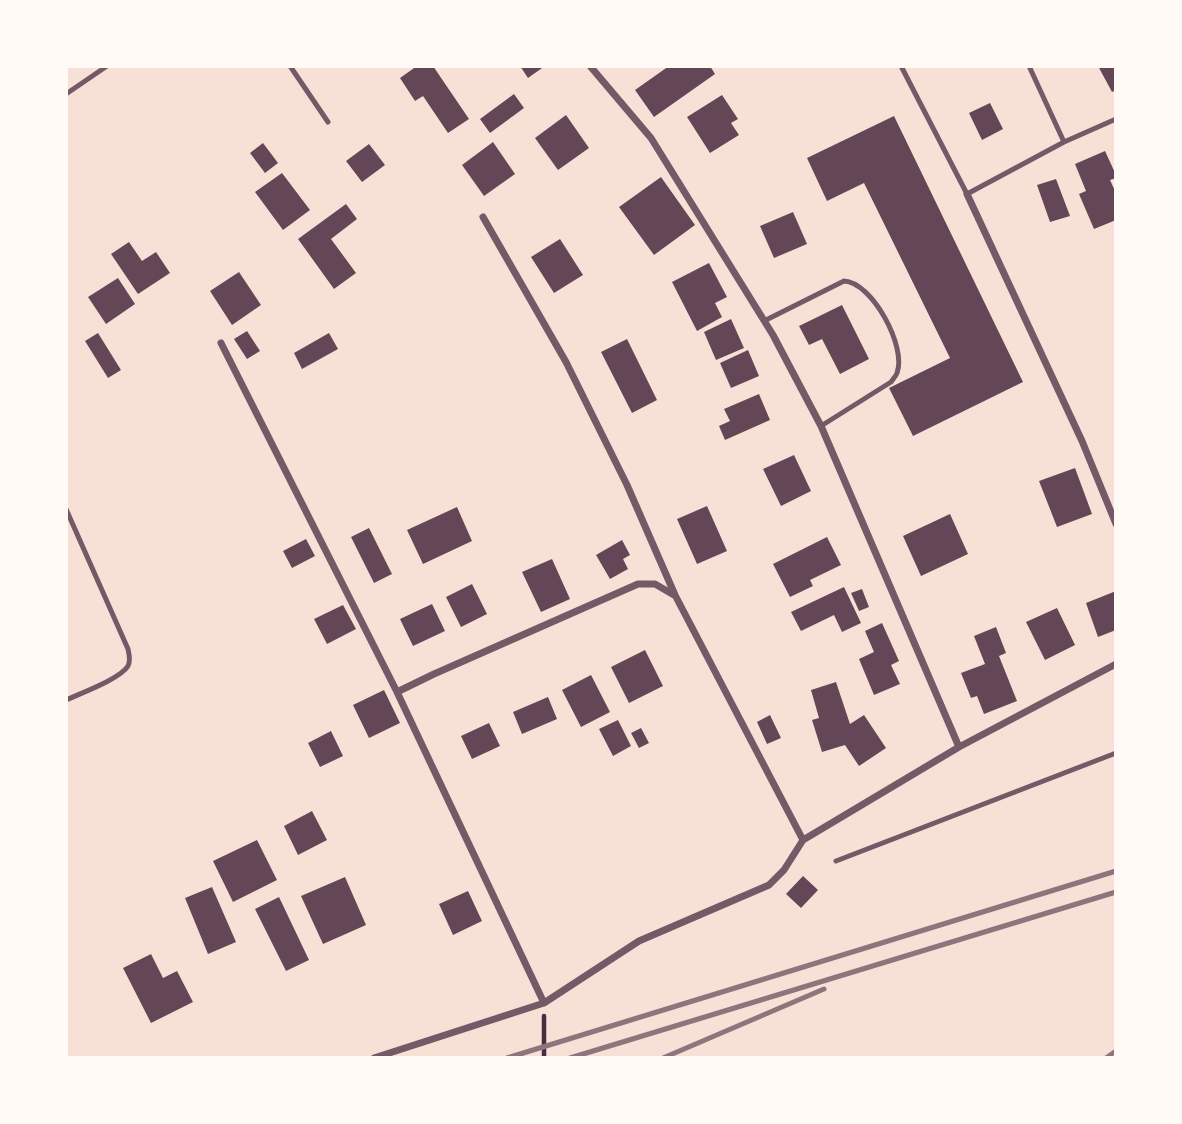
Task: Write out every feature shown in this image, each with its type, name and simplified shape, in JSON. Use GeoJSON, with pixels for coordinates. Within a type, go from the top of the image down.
{"type":"FeatureCollection","features":[{"type":"Feature","properties":{"kind":"street"},"geometry":{"type":"LineString","coordinates":[[590,66],[650,138],[764,321],[821,426],[958,747]]}},
{"type":"Feature","properties":{"kind":"street"},"geometry":{"type":"LineString","coordinates":[[967,194],[1082,441],[1115,524]]}},
{"type":"Feature","properties":{"kind":"street"},"geometry":{"type":"LineString","coordinates":[[483,217],[566,362],[627,485],[675,595],[803,840]]}},
{"type":"Feature","properties":{"kind":"street"},"geometry":{"type":"LineString","coordinates":[[221,343],[397,692],[544,1003]]}},
{"type":"Feature","properties":{"kind":"street"},"geometry":{"type":"LineString","coordinates":[[397,692],[638,584],[655,584],[675,595]]}},
{"type":"Feature","properties":{"kind":"street"},"geometry":{"type":"LineString","coordinates":[[374,1058],[544,1003],[639,941],[769,885],[784,870],[803,840],[958,747],[1115,664]]}},
{"type":"Feature","properties":{"kind":"lane"},"geometry":{"type":"LineString","coordinates":[[66,94],[107,66]]}},
{"type":"Feature","properties":{"kind":"lane"},"geometry":{"type":"LineString","coordinates":[[290,66],[328,122]]}},
{"type":"Feature","properties":{"kind":"lane"},"geometry":{"type":"LineString","coordinates":[[901,66],[967,194],[1115,119]]}},
{"type":"Feature","properties":{"kind":"lane"},"geometry":{"type":"LineString","coordinates":[[1029,66],[1065,142]]}},
{"type":"Feature","properties":{"kind":"lane"},"geometry":{"type":"LineString","coordinates":[[764,321],[844,281],[853,281],[863,288],[882,313],[896,346],[897,374],[891,382],[821,426]]}},
{"type":"Feature","properties":{"kind":"lane"},"geometry":{"type":"LineString","coordinates":[[66,509],[130,659],[127,668],[119,675],[66,700]]}},
{"type":"Feature","properties":{"kind":"lane"},"geometry":{"type":"LineString","coordinates":[[836,861],[1115,753]]}},
{"type":"Feature","properties":{"kind":"path"},"geometry":{"type":"LineString","coordinates":[[544,1003],[544,1058]]}},
{"type":"Feature","properties":{"kind":"building"},"geometry":{"type":"Polygon","coordinates":[[[417,66],[433,66],[469,119],[448,133],[423,96],[415,101],[400,78],[417,66]]]}},
{"type":"Feature","properties":{"kind":"building"},"geometry":{"type":"Polygon","coordinates":[[[520,66],[545,66],[528,78],[520,66]]]}},
{"type":"Feature","properties":{"kind":"building"},"geometry":{"type":"Polygon","coordinates":[[[669,66],[710,66],[715,74],[654,117],[635,90],[669,66]]]}},
{"type":"Feature","properties":{"kind":"building"},"geometry":{"type":"Polygon","coordinates":[[[1098,66],[1116,66],[1116,90],[1112,92],[1098,66]]]}},
{"type":"Feature","properties":{"kind":"building"},"geometry":{"type":"Polygon","coordinates":[[[514,94],[524,108],[490,133],[480,119],[514,94]]]}},
{"type":"Feature","properties":{"kind":"building"},"geometry":{"type":"Polygon","coordinates":[[[722,95],[738,119],[731,123],[739,135],[710,153],[687,117],[722,95]]]}},
{"type":"Feature","properties":{"kind":"building"},"geometry":{"type":"Polygon","coordinates":[[[990,103],[1003,129],[982,140],[969,113],[990,103]]]}},
{"type":"Feature","properties":{"kind":"building"},"geometry":{"type":"Polygon","coordinates":[[[566,115],[589,148],[558,170],[535,138],[566,115]]]}},
{"type":"Feature","properties":{"kind":"building"},"geometry":{"type":"Polygon","coordinates":[[[894,116],[1023,382],[913,436],[889,388],[950,358],[864,183],[827,201],[807,158],[894,116]]]}},
{"type":"Feature","properties":{"kind":"building"},"geometry":{"type":"Polygon","coordinates":[[[493,142],[515,174],[484,196],[462,165],[493,142]]]}},
{"type":"Feature","properties":{"kind":"building"},"geometry":{"type":"Polygon","coordinates":[[[263,143],[278,163],[265,173],[250,153],[263,143]]]}},
{"type":"Feature","properties":{"kind":"building"},"geometry":{"type":"Polygon","coordinates":[[[369,144],[385,165],[362,182],[346,161],[369,144]]]}},
{"type":"Feature","properties":{"kind":"building"},"geometry":{"type":"Polygon","coordinates":[[[1105,151],[1116,175],[1116,178],[1110,180],[1116,193],[1116,220],[1094,229],[1079,194],[1086,191],[1075,164],[1105,151]]]}},
{"type":"Feature","properties":{"kind":"building"},"geometry":{"type":"Polygon","coordinates":[[[282,173],[310,210],[283,230],[255,192],[282,173]]]}},
{"type":"Feature","properties":{"kind":"building"},"geometry":{"type":"Polygon","coordinates":[[[661,177],[695,225],[654,255],[619,207],[661,177]]]}},
{"type":"Feature","properties":{"kind":"building"},"geometry":{"type":"Polygon","coordinates":[[[1056,179],[1070,216],[1050,222],[1037,185],[1056,179]]]}},
{"type":"Feature","properties":{"kind":"building"},"geometry":{"type":"Polygon","coordinates":[[[346,204],[357,219],[331,239],[356,273],[334,289],[298,239],[346,204]]]}},
{"type":"Feature","properties":{"kind":"building"},"geometry":{"type":"Polygon","coordinates":[[[793,212],[807,244],[774,258],[760,226],[793,212]]]}},
{"type":"Feature","properties":{"kind":"building"},"geometry":{"type":"Polygon","coordinates":[[[560,239],[583,275],[554,293],[531,257],[560,239]]]}},
{"type":"Feature","properties":{"kind":"building"},"geometry":{"type":"Polygon","coordinates":[[[129,242],[142,261],[156,252],[170,273],[138,294],[111,254],[129,242]]]}},
{"type":"Feature","properties":{"kind":"building"},"geometry":{"type":"Polygon","coordinates":[[[709,263],[727,297],[715,303],[722,317],[697,331],[672,282],[709,263]]]}},
{"type":"Feature","properties":{"kind":"building"},"geometry":{"type":"Polygon","coordinates":[[[239,272],[261,305],[232,325],[210,291],[239,272]]]}},
{"type":"Feature","properties":{"kind":"building"},"geometry":{"type":"Polygon","coordinates":[[[118,278],[135,304],[106,324],[88,297],[118,278]]]}},
{"type":"Feature","properties":{"kind":"building"},"geometry":{"type":"Polygon","coordinates":[[[842,305],[869,359],[840,374],[822,339],[809,345],[799,326],[842,305]]]}},
{"type":"Feature","properties":{"kind":"building"},"geometry":{"type":"Polygon","coordinates":[[[731,319],[744,348],[716,360],[704,332],[731,319]]]}},
{"type":"Feature","properties":{"kind":"building"},"geometry":{"type":"Polygon","coordinates":[[[247,331],[260,351],[247,359],[234,339],[247,331]]]}},
{"type":"Feature","properties":{"kind":"building"},"geometry":{"type":"Polygon","coordinates":[[[98,333],[121,370],[108,378],[85,341],[98,333]]]}},
{"type":"Feature","properties":{"kind":"building"},"geometry":{"type":"Polygon","coordinates":[[[329,333],[338,349],[302,369],[294,353],[329,333]]]}},
{"type":"Feature","properties":{"kind":"building"},"geometry":{"type":"Polygon","coordinates":[[[627,339],[657,400],[632,413],[601,352],[627,339]]]}},
{"type":"Feature","properties":{"kind":"building"},"geometry":{"type":"Polygon","coordinates":[[[748,350],[759,376],[731,388],[720,363],[748,350]]]}},
{"type":"Feature","properties":{"kind":"building"},"geometry":{"type":"Polygon","coordinates":[[[759,394],[770,420],[725,440],[719,426],[730,421],[724,409],[759,394]]]}},
{"type":"Feature","properties":{"kind":"building"},"geometry":{"type":"Polygon","coordinates":[[[794,455],[811,491],[781,506],[763,469],[794,455]]]}},
{"type":"Feature","properties":{"kind":"building"},"geometry":{"type":"Polygon","coordinates":[[[1075,468],[1092,514],[1057,527],[1039,481],[1075,468]]]}},
{"type":"Feature","properties":{"kind":"building"},"geometry":{"type":"Polygon","coordinates":[[[707,506],[727,551],[697,564],[677,519],[707,506]]]}},
{"type":"Feature","properties":{"kind":"building"},"geometry":{"type":"Polygon","coordinates":[[[457,507],[472,541],[423,564],[407,530],[457,507]]]}},
{"type":"Feature","properties":{"kind":"building"},"geometry":{"type":"Polygon","coordinates":[[[950,514],[968,554],[921,576],[903,536],[950,514]]]}},
{"type":"Feature","properties":{"kind":"building"},"geometry":{"type":"Polygon","coordinates":[[[369,528],[392,574],[374,583],[351,537],[369,528]]]}},
{"type":"Feature","properties":{"kind":"building"},"geometry":{"type":"Polygon","coordinates":[[[827,537],[841,565],[810,580],[813,586],[790,597],[773,564],[827,537]]]}},
{"type":"Feature","properties":{"kind":"building"},"geometry":{"type":"Polygon","coordinates":[[[306,539],[315,556],[292,568],[283,551],[306,539]]]}},
{"type":"Feature","properties":{"kind":"building"},"geometry":{"type":"Polygon","coordinates":[[[622,540],[630,555],[623,559],[628,569],[610,579],[596,555],[622,540]]]}},
{"type":"Feature","properties":{"kind":"building"},"geometry":{"type":"Polygon","coordinates":[[[552,559],[570,599],[541,612],[522,572],[552,559]]]}},
{"type":"Feature","properties":{"kind":"building"},"geometry":{"type":"Polygon","coordinates":[[[472,584],[487,614],[461,627],[446,597],[472,584]]]}},
{"type":"Feature","properties":{"kind":"building"},"geometry":{"type":"Polygon","coordinates":[[[844,587],[861,623],[842,632],[834,615],[801,631],[791,612],[844,587]]]}},
{"type":"Feature","properties":{"kind":"building"},"geometry":{"type":"Polygon","coordinates":[[[862,589],[869,607],[859,611],[851,593],[862,589]]]}},
{"type":"Feature","properties":{"kind":"building"},"geometry":{"type":"Polygon","coordinates":[[[1116,591],[1116,630],[1098,637],[1086,603],[1116,591]]]}},
{"type":"Feature","properties":{"kind":"building"},"geometry":{"type":"Polygon","coordinates":[[[432,604],[445,631],[413,646],[400,619],[432,604]]]}},
{"type":"Feature","properties":{"kind":"building"},"geometry":{"type":"Polygon","coordinates":[[[343,605],[356,629],[327,644],[314,619],[343,605]]]}},
{"type":"Feature","properties":{"kind":"building"},"geometry":{"type":"Polygon","coordinates":[[[1057,608],[1075,645],[1045,660],[1026,622],[1057,608]]]}},
{"type":"Feature","properties":{"kind":"building"},"geometry":{"type":"Polygon","coordinates":[[[882,623],[899,661],[891,665],[900,684],[874,695],[859,659],[874,652],[865,631],[882,623]]]}},
{"type":"Feature","properties":{"kind":"building"},"geometry":{"type":"Polygon","coordinates":[[[996,627],[1006,653],[999,656],[1017,701],[984,714],[977,696],[971,698],[961,673],[985,664],[974,636],[996,627]]]}},
{"type":"Feature","properties":{"kind":"building"},"geometry":{"type":"Polygon","coordinates":[[[645,650],[663,686],[629,703],[611,667],[645,650]]]}},
{"type":"Feature","properties":{"kind":"building"},"geometry":{"type":"Polygon","coordinates":[[[591,675],[610,712],[581,727],[562,690],[591,675]]]}},
{"type":"Feature","properties":{"kind":"building"},"geometry":{"type":"Polygon","coordinates":[[[836,682],[850,724],[864,715],[886,748],[859,766],[845,745],[822,752],[812,720],[819,718],[811,690],[836,682]]]}},
{"type":"Feature","properties":{"kind":"building"},"geometry":{"type":"Polygon","coordinates":[[[384,690],[400,723],[369,738],[353,705],[384,690]]]}},
{"type":"Feature","properties":{"kind":"building"},"geometry":{"type":"Polygon","coordinates":[[[548,697],[557,719],[522,734],[513,712],[548,697]]]}},
{"type":"Feature","properties":{"kind":"building"},"geometry":{"type":"Polygon","coordinates":[[[770,715],[781,738],[767,744],[757,722],[770,715]]]}},
{"type":"Feature","properties":{"kind":"building"},"geometry":{"type":"Polygon","coordinates":[[[618,720],[631,746],[613,756],[599,729],[618,720]]]}},
{"type":"Feature","properties":{"kind":"building"},"geometry":{"type":"Polygon","coordinates":[[[489,723],[500,746],[472,759],[461,736],[489,723]]]}},
{"type":"Feature","properties":{"kind":"building"},"geometry":{"type":"Polygon","coordinates":[[[641,728],[649,743],[639,748],[631,733],[641,728]]]}},
{"type":"Feature","properties":{"kind":"building"},"geometry":{"type":"Polygon","coordinates":[[[331,731],[343,756],[320,767],[308,743],[331,731]]]}},
{"type":"Feature","properties":{"kind":"building"},"geometry":{"type":"Polygon","coordinates":[[[312,811],[327,840],[298,855],[284,826],[312,811]]]}},
{"type":"Feature","properties":{"kind":"building"},"geometry":{"type":"Polygon","coordinates":[[[257,840],[277,880],[233,902],[213,861],[257,840]]]}},
{"type":"Feature","properties":{"kind":"building"},"geometry":{"type":"Polygon","coordinates":[[[803,876],[818,890],[801,908],[786,894],[803,876]]]}},
{"type":"Feature","properties":{"kind":"building"},"geometry":{"type":"Polygon","coordinates":[[[345,877],[366,925],[323,944],[301,896],[345,877]]]}},
{"type":"Feature","properties":{"kind":"building"},"geometry":{"type":"Polygon","coordinates":[[[212,887],[236,942],[208,954],[185,898],[212,887]]]}},
{"type":"Feature","properties":{"kind":"building"},"geometry":{"type":"Polygon","coordinates":[[[468,891],[482,921],[453,935],[439,904],[468,891]]]}},
{"type":"Feature","properties":{"kind":"building"},"geometry":{"type":"Polygon","coordinates":[[[279,897],[309,960],[286,971],[255,909],[279,897]]]}},
{"type":"Feature","properties":{"kind":"building"},"geometry":{"type":"Polygon","coordinates":[[[151,954],[163,978],[177,971],[193,1002],[151,1023],[123,968],[151,954]]]}},
{"type":"Feature","properties":{"kind":"railway"},"geometry":{"type":"LineString","coordinates":[[507,1058],[1116,871]]}},
{"type":"Feature","properties":{"kind":"railway"},"geometry":{"type":"LineString","coordinates":[[570,1058],[1116,892]]}},
{"type":"Feature","properties":{"kind":"railway"},"geometry":{"type":"LineString","coordinates":[[663,1058],[824,989]]}},
{"type":"Feature","properties":{"kind":"railway"},"geometry":{"type":"LineString","coordinates":[[1106,1058],[1116,1051]]}}]}
